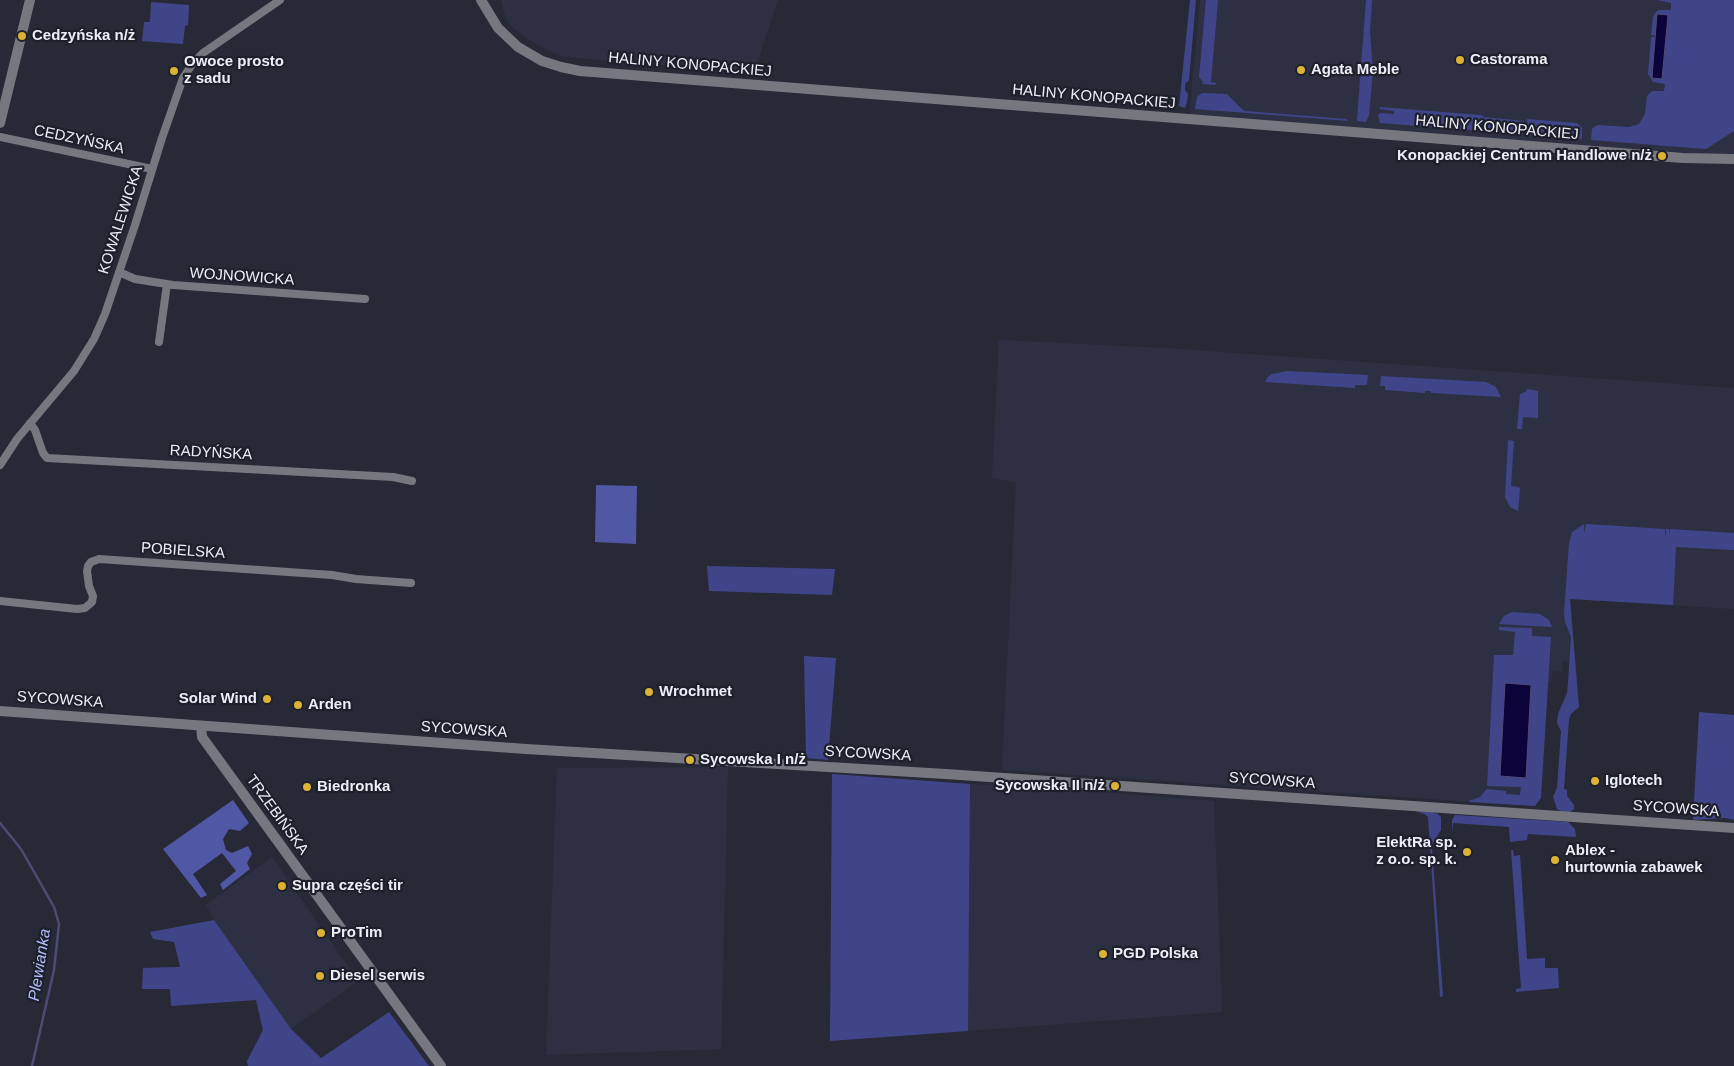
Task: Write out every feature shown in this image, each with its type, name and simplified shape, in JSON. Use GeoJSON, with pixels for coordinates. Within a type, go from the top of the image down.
{"type":"FeatureCollection","features":[{"type":"Feature","properties":{"kind":"street"},"geometry":{"type":"LineString","coordinates":[[0,123],[30,0]]}},
{"type":"Feature","properties":{"kind":"street","name":"KOWALEWICKA"},"geometry":{"type":"LineString","coordinates":[[0,465],[13,443],[84,358],[101,324],[177,91],[187,71],[196,59],[210,48],[280,0]]}},
{"type":"Feature","properties":{"kind":"street","name":"HALINY KONOPACKIEJ"},"geometry":{"type":"LineString","coordinates":[[480,0],[498,28],[518,47],[542,61],[580,71],[1676,157],[1704,159],[1734,158]]}},
{"type":"Feature","properties":{"kind":"street","name":"CEDZYŃSKA"},"geometry":{"type":"LineString","coordinates":[[0,138],[152,169]]}},
{"type":"Feature","properties":{"kind":"street","name":"WOJNOWICKA"},"geometry":{"type":"LineString","coordinates":[[119,272],[135,279],[167,284],[365,299]]}},
{"type":"Feature","properties":{"kind":"street"},"geometry":{"type":"LineString","coordinates":[[159,342],[167,284]]}},
{"type":"Feature","properties":{"kind":"street","name":"RADYŃSKA"},"geometry":{"type":"LineString","coordinates":[[30,423],[36,430],[43,453],[47,458],[393,476],[412,481]]}},
{"type":"Feature","properties":{"kind":"street","name":"POBIELSKA"},"geometry":{"type":"LineString","coordinates":[[0,601],[77,609],[85,608],[92,602],[93,596],[89,586],[88,566],[91,562],[99,559],[332,575],[356,579],[411,583]]}},
{"type":"Feature","properties":{"kind":"street","name":"SYCOWSKA"},"geometry":{"type":"LineString","coordinates":[[0,711],[674,759],[964,775],[1734,828]]}},
{"type":"Feature","properties":{"kind":"street","name":"TRZEBIŃSKA"},"geometry":{"type":"LineString","coordinates":[[201,726],[202,737],[205,742],[441,1066]]}},
{"type":"Feature","properties":{"kind":"shaded area"},"geometry":{"type":"Polygon","coordinates":[[[501,0],[778,0],[754,73],[566,57],[553,53],[531,41],[513,28],[506,19],[501,0]]]}},
{"type":"Feature","properties":{"kind":"shaded area"},"geometry":{"type":"Polygon","coordinates":[[[1190,0],[1196,0],[1189,80],[1185,84],[1185,90],[1188,94],[1185,108],[1179,106],[1190,0]]]}},
{"type":"Feature","properties":{"kind":"shaded area"},"geometry":{"type":"Polygon","coordinates":[[[1200,0],[1734,0],[1734,159],[1189,119],[1200,0]]]}},
{"type":"Feature","properties":{"kind":"shaded area"},"geometry":{"type":"Polygon","coordinates":[[[1206,0],[1218,0],[1211,82],[1217,83],[1215,85],[1202,84],[1203,82],[1199,77],[1206,0]]]}},
{"type":"Feature","properties":{"kind":"shaded area"},"geometry":{"type":"Polygon","coordinates":[[[1366,0],[1372,0],[1370,32],[1373,70],[1369,115],[1366,122],[1357,120],[1366,0]]]}},
{"type":"Feature","properties":{"kind":"shaded area"},"geometry":{"type":"Polygon","coordinates":[[[1658,0],[1734,0],[1734,131],[1706,149],[1591,140],[1592,129],[1597,125],[1629,127],[1639,124],[1645,114],[1647,96],[1652,91],[1664,91],[1665,84],[1653,82],[1648,74],[1651,37],[1656,37],[1652,78],[1662,79],[1657,14],[1656,36],[1651,35],[1653,17],[1659,10],[1671,10],[1671,3],[1658,0]]]}},
{"type":"Feature","properties":{"kind":"shaded area"},"geometry":{"type":"Polygon","coordinates":[[[151,2],[189,5],[188,25],[185,26],[183,44],[142,41],[144,22],[150,22],[151,2]]]}},
{"type":"Feature","properties":{"kind":"shaded area"},"geometry":{"type":"Polygon","coordinates":[[[1657,14],[1668,15],[1662,79],[1652,78],[1657,14]]]}},
{"type":"Feature","properties":{"kind":"shaded area"},"geometry":{"type":"Polygon","coordinates":[[[1202,93],[1227,94],[1245,111],[1346,119],[1349,121],[1195,109],[1197,97],[1202,93]]]}},
{"type":"Feature","properties":{"kind":"shaded area"},"geometry":{"type":"Polygon","coordinates":[[[1379,107],[1481,115],[1484,117],[1524,121],[1523,133],[1380,123],[1378,115],[1380,113],[1394,114],[1394,111],[1380,109],[1379,107]]]}},
{"type":"Feature","properties":{"kind":"shaded area"},"geometry":{"type":"Polygon","coordinates":[[[1527,119],[1577,123],[1582,128],[1582,137],[1581,139],[1527,135],[1527,119]]]}},
{"type":"Feature","properties":{"kind":"shaded area"},"geometry":{"type":"Polygon","coordinates":[[[999,340],[1164,348],[1734,388],[1734,609],[1570,599],[1577,684],[1568,683],[1569,661],[1563,661],[1562,672],[1552,671],[1551,682],[1548,681],[1540,784],[1518,805],[1002,770],[1016,482],[992,478],[999,340]]]}},
{"type":"Feature","properties":{"kind":"shaded area"},"geometry":{"type":"Polygon","coordinates":[[[1287,371],[1368,375],[1367,385],[1355,385],[1355,388],[1265,382],[1272,374],[1287,371]]]}},
{"type":"Feature","properties":{"kind":"shaded area"},"geometry":{"type":"Polygon","coordinates":[[[1381,376],[1486,382],[1496,387],[1501,397],[1431,393],[1430,391],[1425,391],[1425,393],[1385,390],[1385,386],[1380,386],[1381,376]]]}},
{"type":"Feature","properties":{"kind":"shaded area"},"geometry":{"type":"Polygon","coordinates":[[[1527,389],[1538,391],[1538,418],[1523,417],[1522,429],[1517,429],[1520,394],[1527,391],[1527,389]]]}},
{"type":"Feature","properties":{"kind":"shaded area"},"geometry":{"type":"Polygon","coordinates":[[[1508,440],[1514,441],[1511,486],[1519,487],[1520,489],[1518,511],[1510,507],[1505,497],[1508,440]]]}},
{"type":"Feature","properties":{"kind":"shaded area"},"geometry":{"type":"Polygon","coordinates":[[[596,485],[637,486],[636,544],[595,542],[596,485]]]}},
{"type":"Feature","properties":{"kind":"shaded area"},"geometry":{"type":"Polygon","coordinates":[[[1584,524],[1584,533],[1587,524],[1665,529],[1665,535],[1666,529],[1669,529],[1670,535],[1670,529],[1734,533],[1734,550],[1676,547],[1673,605],[1570,599],[1579,707],[1571,714],[1569,719],[1564,789],[1567,790],[1567,796],[1574,805],[1574,809],[1568,813],[1557,809],[1553,797],[1557,788],[1561,731],[1557,723],[1558,714],[1567,693],[1568,683],[1571,637],[1565,622],[1564,613],[1569,543],[1572,532],[1584,524]]]}},
{"type":"Feature","properties":{"kind":"shaded area"},"geometry":{"type":"Polygon","coordinates":[[[707,566],[835,569],[832,595],[709,591],[707,566]]]}},
{"type":"Feature","properties":{"kind":"shaded area"},"geometry":{"type":"Polygon","coordinates":[[[1512,612],[1540,614],[1549,620],[1552,627],[1499,624],[1504,616],[1512,612]]]}},
{"type":"Feature","properties":{"kind":"shaded area"},"geometry":{"type":"Polygon","coordinates":[[[1499,627],[1532,628],[1532,636],[1551,637],[1541,798],[1535,806],[1469,802],[1480,797],[1487,789],[1506,791],[1506,794],[1520,795],[1521,787],[1487,786],[1494,655],[1513,655],[1515,632],[1499,630],[1499,627]]]}},
{"type":"Feature","properties":{"kind":"shaded area"},"geometry":{"type":"Polygon","coordinates":[[[804,656],[836,658],[828,760],[806,758],[804,656]]]}},
{"type":"Feature","properties":{"kind":"shaded area"},"geometry":{"type":"Polygon","coordinates":[[[1505,683],[1531,685],[1526,778],[1500,776],[1505,683]]]}},
{"type":"Feature","properties":{"kind":"shaded area"},"geometry":{"type":"Polygon","coordinates":[[[1699,712],[1734,715],[1734,820],[1725,818],[1693,820],[1699,712]]]}},
{"type":"Feature","properties":{"kind":"shaded area"},"geometry":{"type":"Polygon","coordinates":[[[728,767],[721,1049],[546,1055],[557,768],[728,767]]]}},
{"type":"Feature","properties":{"kind":"shaded area"},"geometry":{"type":"Polygon","coordinates":[[[832,774],[970,784],[968,1031],[830,1041],[832,774]]]}},
{"type":"Feature","properties":{"kind":"shaded area"},"geometry":{"type":"Polygon","coordinates":[[[970,784],[1214,801],[1222,1012],[968,1031],[970,784]]]}},
{"type":"Feature","properties":{"kind":"shaded area"},"geometry":{"type":"Polygon","coordinates":[[[233,800],[249,823],[240,831],[229,829],[223,839],[226,850],[232,853],[248,846],[252,854],[247,863],[250,869],[223,890],[220,884],[236,871],[222,853],[193,874],[207,895],[201,898],[163,849],[233,800]]]}},
{"type":"Feature","properties":{"kind":"shaded area"},"geometry":{"type":"Polygon","coordinates":[[[1415,811],[1432,812],[1441,817],[1441,830],[1432,848],[1443,996],[1440,997],[1428,817],[1415,811]]]}},
{"type":"Feature","properties":{"kind":"shaded area"},"geometry":{"type":"Polygon","coordinates":[[[1455,815],[1568,822],[1575,829],[1576,837],[1528,834],[1527,840],[1510,842],[1509,827],[1453,823],[1452,832],[1452,820],[1455,815]]]}},
{"type":"Feature","properties":{"kind":"shaded area"},"geometry":{"type":"Polygon","coordinates":[[[1511,850],[1513,850],[1514,856],[1520,855],[1527,959],[1545,958],[1545,968],[1558,968],[1559,988],[1516,992],[1516,989],[1521,988],[1511,850]]]}},
{"type":"Feature","properties":{"kind":"shaded area"},"geometry":{"type":"Polygon","coordinates":[[[272,857],[358,981],[291,1029],[214,920],[206,905],[272,857]]]}},
{"type":"Feature","properties":{"kind":"shaded area"},"geometry":{"type":"Polygon","coordinates":[[[214,920],[291,1029],[321,1058],[389,1012],[429,1066],[248,1066],[247,1061],[263,1030],[256,1000],[171,1006],[170,989],[142,989],[143,968],[180,967],[174,942],[153,939],[150,932],[214,920]]]}},
{"type":"Feature","properties":{"kind":"waterway","name":"Plewianka"},"geometry":{"type":"LineString","coordinates":[[0,823],[21,849],[54,907],[59,924],[54,970],[32,1066]]}},
{"type":"Feature","properties":{"kind":"place","name":"Cedzyńska n/ż"},"geometry":{"type":"Point","coordinates":[22,36]}},
{"type":"Feature","properties":{"kind":"place","name":"Castorama"},"geometry":{"type":"Point","coordinates":[1460,60]}},
{"type":"Feature","properties":{"kind":"place","name":"Agata Meble"},"geometry":{"type":"Point","coordinates":[1301,70]}},
{"type":"Feature","properties":{"kind":"place","name":"Owoce prosto z sadu"},"geometry":{"type":"Point","coordinates":[174,71]}},
{"type":"Feature","properties":{"kind":"place","name":"Konopackiej Centrum Handlowe n/ż"},"geometry":{"type":"Point","coordinates":[1662,156]}},
{"type":"Feature","properties":{"kind":"place","name":"Wrochmet"},"geometry":{"type":"Point","coordinates":[649,692]}},
{"type":"Feature","properties":{"kind":"place","name":"Solar Wind"},"geometry":{"type":"Point","coordinates":[267,699]}},
{"type":"Feature","properties":{"kind":"place","name":"Arden"},"geometry":{"type":"Point","coordinates":[298,705]}},
{"type":"Feature","properties":{"kind":"place","name":"Sycowska I n/ż"},"geometry":{"type":"Point","coordinates":[690,760]}},
{"type":"Feature","properties":{"kind":"place","name":"Iglotech"},"geometry":{"type":"Point","coordinates":[1595,781]}},
{"type":"Feature","properties":{"kind":"place","name":"Sycowska II n/ż"},"geometry":{"type":"Point","coordinates":[1115,786]}},
{"type":"Feature","properties":{"kind":"place","name":"Biedronka"},"geometry":{"type":"Point","coordinates":[307,787]}},
{"type":"Feature","properties":{"kind":"place","name":"ElektRa sp. z o.o. sp. k."},"geometry":{"type":"Point","coordinates":[1467,852]}},
{"type":"Feature","properties":{"kind":"place","name":"Ablex - hurtownia zabawek"},"geometry":{"type":"Point","coordinates":[1555,860]}},
{"type":"Feature","properties":{"kind":"place","name":"Supra części tir"},"geometry":{"type":"Point","coordinates":[282,886]}},
{"type":"Feature","properties":{"kind":"place","name":"ProTim"},"geometry":{"type":"Point","coordinates":[321,933]}},
{"type":"Feature","properties":{"kind":"place","name":"PGD Polska"},"geometry":{"type":"Point","coordinates":[1103,954]}},
{"type":"Feature","properties":{"kind":"place","name":"Diesel serwis"},"geometry":{"type":"Point","coordinates":[320,976]}}]}
